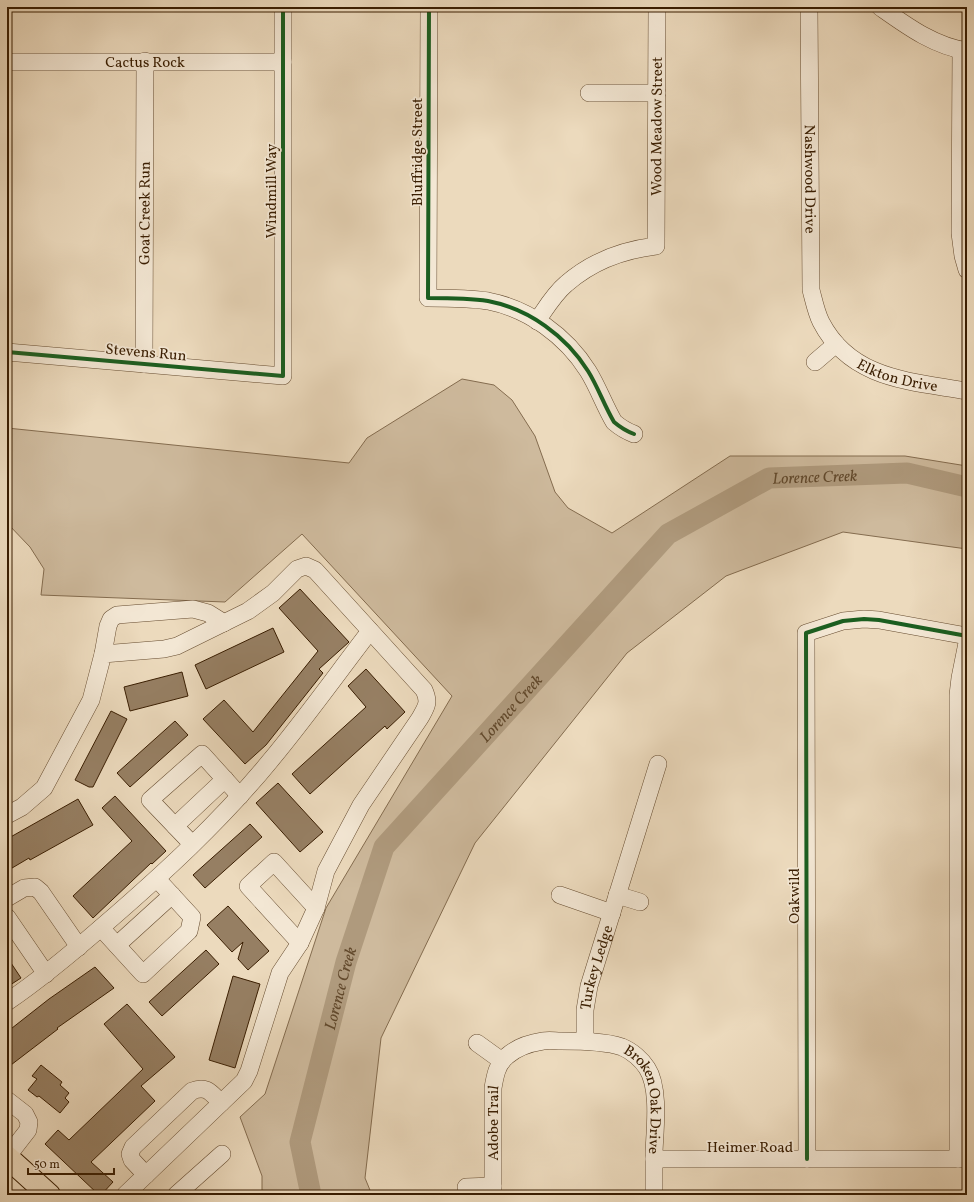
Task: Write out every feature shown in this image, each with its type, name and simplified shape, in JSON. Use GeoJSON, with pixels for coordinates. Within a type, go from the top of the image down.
{"type":"FeatureCollection","features":[{"type":"Feature","properties":{"kind":"main road"},"geometry":{"type":"LineString","coordinates":[[7,1157],[50,1195]]}},
{"type":"Feature","properties":{"kind":"street","name":"Windmill Way"},"geometry":{"type":"LineString","coordinates":[[283,7],[283,376]]}},
{"type":"Feature","properties":{"kind":"street","name":"Bluffridge Street"},"geometry":{"type":"LineString","coordinates":[[429,7],[428,298],[474,299],[490,302],[510,308],[537,320]]}},
{"type":"Feature","properties":{"kind":"street","name":"Wood Meadow Street"},"geometry":{"type":"LineString","coordinates":[[537,320],[565,284],[587,268],[600,261],[627,251],[656,246],[657,7]]}},
{"type":"Feature","properties":{"kind":"street","name":"Nashwood Drive"},"geometry":{"type":"LineString","coordinates":[[809,7],[811,290],[821,322],[836,344]]}},
{"type":"Feature","properties":{"kind":"street"},"geometry":{"type":"LineString","coordinates":[[880,7],[935,42],[964,51],[960,233],[963,256],[967,270]]}},
{"type":"Feature","properties":{"kind":"street","name":"Goat Creek Run"},"geometry":{"type":"LineString","coordinates":[[144,364],[145,61]]}},
{"type":"Feature","properties":{"kind":"street","name":"Cactus Rock"},"geometry":{"type":"LineString","coordinates":[[7,62],[283,62]]}},
{"type":"Feature","properties":{"kind":"street"},"geometry":{"type":"LineString","coordinates":[[588,93],[657,93]]}},
{"type":"Feature","properties":{"kind":"street"},"geometry":{"type":"LineString","coordinates":[[537,320],[559,336],[570,347],[589,372],[614,422],[620,428],[634,434]]}},
{"type":"Feature","properties":{"kind":"street"},"geometry":{"type":"LineString","coordinates":[[815,362],[836,344]]}},
{"type":"Feature","properties":{"kind":"street","name":"Elkton Drive"},"geometry":{"type":"LineString","coordinates":[[836,344],[858,363],[878,373],[967,391]]}},
{"type":"Feature","properties":{"kind":"street","name":"Stevens Run"},"geometry":{"type":"LineString","coordinates":[[7,352],[283,376]]}},
{"type":"Feature","properties":{"kind":"street"},"geometry":{"type":"LineString","coordinates":[[103,654],[164,649],[177,646],[248,611],[273,593],[297,569],[306,566],[314,570],[424,690],[428,698],[427,706],[420,718],[361,805],[326,871],[316,908],[300,943],[280,973],[249,1071],[244,1081],[125,1195]]}},
{"type":"Feature","properties":{"kind":"street"},"geometry":{"type":"LineString","coordinates":[[7,815],[22,807],[44,788],[91,700],[103,654],[108,626],[111,619],[117,615],[193,609],[208,612],[224,623]]}},
{"type":"Feature","properties":{"kind":"street","name":"Oakwild"},"geometry":{"type":"LineString","coordinates":[[807,1159],[806,634],[843,621],[864,619],[879,620],[967,636]]}},
{"type":"Feature","properties":{"kind":"street"},"geometry":{"type":"LineString","coordinates":[[7,1002],[46,974],[157,879],[240,796],[271,760],[370,631]]}},
{"type":"Feature","properties":{"kind":"street"},"geometry":{"type":"LineString","coordinates":[[962,1159],[958,695],[967,643]]}},
{"type":"Feature","properties":{"kind":"street"},"geometry":{"type":"LineString","coordinates":[[192,844],[150,800],[202,754],[240,796]]}},
{"type":"Feature","properties":{"kind":"street","name":"Turkey Ledge"},"geometry":{"type":"LineString","coordinates":[[585,1041],[585,1010],[589,986],[658,764]]}},
{"type":"Feature","properties":{"kind":"street"},"geometry":{"type":"LineString","coordinates":[[175,826],[225,779]]}},
{"type":"Feature","properties":{"kind":"street"},"geometry":{"type":"LineString","coordinates":[[300,943],[248,886],[274,862],[316,908]]}},
{"type":"Feature","properties":{"kind":"street"},"geometry":{"type":"LineString","coordinates":[[101,928],[143,974],[189,931],[192,917],[157,879]]}},
{"type":"Feature","properties":{"kind":"street"},"geometry":{"type":"LineString","coordinates":[[7,898],[24,888],[35,887],[41,892],[78,947]]}},
{"type":"Feature","properties":{"kind":"street"},"geometry":{"type":"LineString","coordinates":[[117,945],[172,894]]}},
{"type":"Feature","properties":{"kind":"street"},"geometry":{"type":"LineString","coordinates":[[560,895],[612,913]]}},
{"type":"Feature","properties":{"kind":"street"},"geometry":{"type":"LineString","coordinates":[[617,895],[640,902]]}},
{"type":"Feature","properties":{"kind":"street"},"geometry":{"type":"LineString","coordinates":[[7,917],[46,974]]}},
{"type":"Feature","properties":{"kind":"street"},"geometry":{"type":"LineString","coordinates":[[477,1043],[502,1061],[512,1052],[524,1046],[545,1041],[585,1041]]}},
{"type":"Feature","properties":{"kind":"street","name":"Broken Oak Drive"},"geometry":{"type":"LineString","coordinates":[[585,1041],[612,1044],[623,1047],[637,1056],[648,1069],[654,1084],[656,1098],[654,1195]]}},
{"type":"Feature","properties":{"kind":"street","name":"Adobe Trail"},"geometry":{"type":"LineString","coordinates":[[466,1187],[493,1191],[493,1088],[498,1066],[502,1061]]}},
{"type":"Feature","properties":{"kind":"street"},"geometry":{"type":"LineString","coordinates":[[146,1175],[132,1160],[130,1154],[133,1147],[192,1091],[199,1088],[208,1090],[221,1103]]}},
{"type":"Feature","properties":{"kind":"street"},"geometry":{"type":"LineString","coordinates":[[7,1100],[25,1114],[29,1122],[28,1130],[7,1157]]}},
{"type":"Feature","properties":{"kind":"street"},"geometry":{"type":"LineString","coordinates":[[176,1195],[222,1154]]}},
{"type":"Feature","properties":{"kind":"street","name":"Heimer Road"},"geometry":{"type":"LineString","coordinates":[[654,1159],[962,1159]]}},
{"type":"Feature","properties":{"kind":"shaded area"},"geometry":{"type":"Polygon","coordinates":[[[462,379],[494,385],[512,400],[535,436],[555,492],[568,508],[612,533],[730,456],[905,456],[967,466],[967,549],[843,532],[726,576],[627,653],[475,843],[381,1038],[365,1178],[372,1195],[262,1195],[262,1176],[240,1117],[265,1094],[326,908],[452,696],[302,534],[225,602],[41,595],[44,569],[30,547],[7,523],[7,428],[349,463],[367,438],[462,379]]]}},
{"type":"Feature","properties":{"kind":"building"},"geometry":{"type":"Polygon","coordinates":[[[300,589],[349,642],[319,669],[323,673],[266,745],[245,764],[203,719],[224,700],[253,732],[318,651],[279,608],[300,589]]]}},
{"type":"Feature","properties":{"kind":"building"},"geometry":{"type":"Polygon","coordinates":[[[273,628],[284,652],[206,689],[195,665],[273,628]]]}},
{"type":"Feature","properties":{"kind":"building"},"geometry":{"type":"Polygon","coordinates":[[[366,669],[405,712],[387,729],[385,726],[310,794],[292,774],[366,707],[348,686],[366,669]]]}},
{"type":"Feature","properties":{"kind":"building"},"geometry":{"type":"Polygon","coordinates":[[[182,672],[188,696],[130,711],[124,687],[182,672]]]}},
{"type":"Feature","properties":{"kind":"building"},"geometry":{"type":"Polygon","coordinates":[[[111,711],[127,719],[93,787],[89,787],[75,780],[111,711]]]}},
{"type":"Feature","properties":{"kind":"building"},"geometry":{"type":"Polygon","coordinates":[[[175,721],[188,735],[130,787],[117,773],[175,721]]]}},
{"type":"Feature","properties":{"kind":"building"},"geometry":{"type":"Polygon","coordinates":[[[278,783],[323,832],[300,852],[256,803],[278,783]]]}},
{"type":"Feature","properties":{"kind":"building"},"geometry":{"type":"Polygon","coordinates":[[[115,796],[166,851],[152,864],[151,863],[93,918],[73,896],[132,841],[102,808],[115,796]]]}},
{"type":"Feature","properties":{"kind":"building"},"geometry":{"type":"Polygon","coordinates":[[[78,799],[93,825],[7,871],[7,839],[78,799]]]}},
{"type":"Feature","properties":{"kind":"building"},"geometry":{"type":"Polygon","coordinates":[[[250,824],[262,837],[205,888],[193,875],[250,824]]]}},
{"type":"Feature","properties":{"kind":"building"},"geometry":{"type":"Polygon","coordinates":[[[228,906],[269,951],[248,970],[238,959],[243,942],[232,952],[207,925],[228,906]]]}},
{"type":"Feature","properties":{"kind":"building"},"geometry":{"type":"Polygon","coordinates":[[[206,950],[219,964],[162,1016],[149,1002],[206,950]]]}},
{"type":"Feature","properties":{"kind":"building"},"geometry":{"type":"Polygon","coordinates":[[[7,957],[21,978],[7,987],[7,957]]]}},
{"type":"Feature","properties":{"kind":"building"},"geometry":{"type":"Polygon","coordinates":[[[95,967],[114,988],[57,1028],[58,1029],[7,1068],[7,1032],[49,999],[95,967]]]}},
{"type":"Feature","properties":{"kind":"building"},"geometry":{"type":"Polygon","coordinates":[[[233,976],[260,984],[235,1068],[209,1060],[233,976]]]}},
{"type":"Feature","properties":{"kind":"building"},"geometry":{"type":"Polygon","coordinates":[[[127,1004],[175,1057],[141,1086],[155,1101],[91,1162],[113,1182],[101,1195],[99,1195],[45,1144],[58,1130],[69,1140],[143,1069],[104,1024],[127,1004]]]}},
{"type":"Feature","properties":{"kind":"building"},"geometry":{"type":"Polygon","coordinates":[[[41,1065],[62,1082],[60,1085],[69,1093],[65,1098],[69,1102],[60,1113],[39,1096],[37,1097],[28,1090],[37,1079],[32,1076],[41,1065]]]}},
{"type":"Feature","properties":{"kind":"waterway","name":"Lorence Creek"},"geometry":{"type":"LineString","coordinates":[[311,1195],[300,1142],[346,962],[384,847],[668,534],[769,478],[907,473],[967,487]]}},
{"type":"Feature","properties":{"kind":"cycle path"},"geometry":{"type":"LineString","coordinates":[[7,352],[283,376],[283,7]]}},
{"type":"Feature","properties":{"kind":"cycle path"},"geometry":{"type":"LineString","coordinates":[[429,7],[428,298],[488,301],[518,310],[532,317],[569,346],[592,377],[614,422],[634,434]]}},
{"type":"Feature","properties":{"kind":"cycle path"},"geometry":{"type":"LineString","coordinates":[[807,1159],[806,633],[843,621],[864,619],[879,620],[967,636]]}}]}
